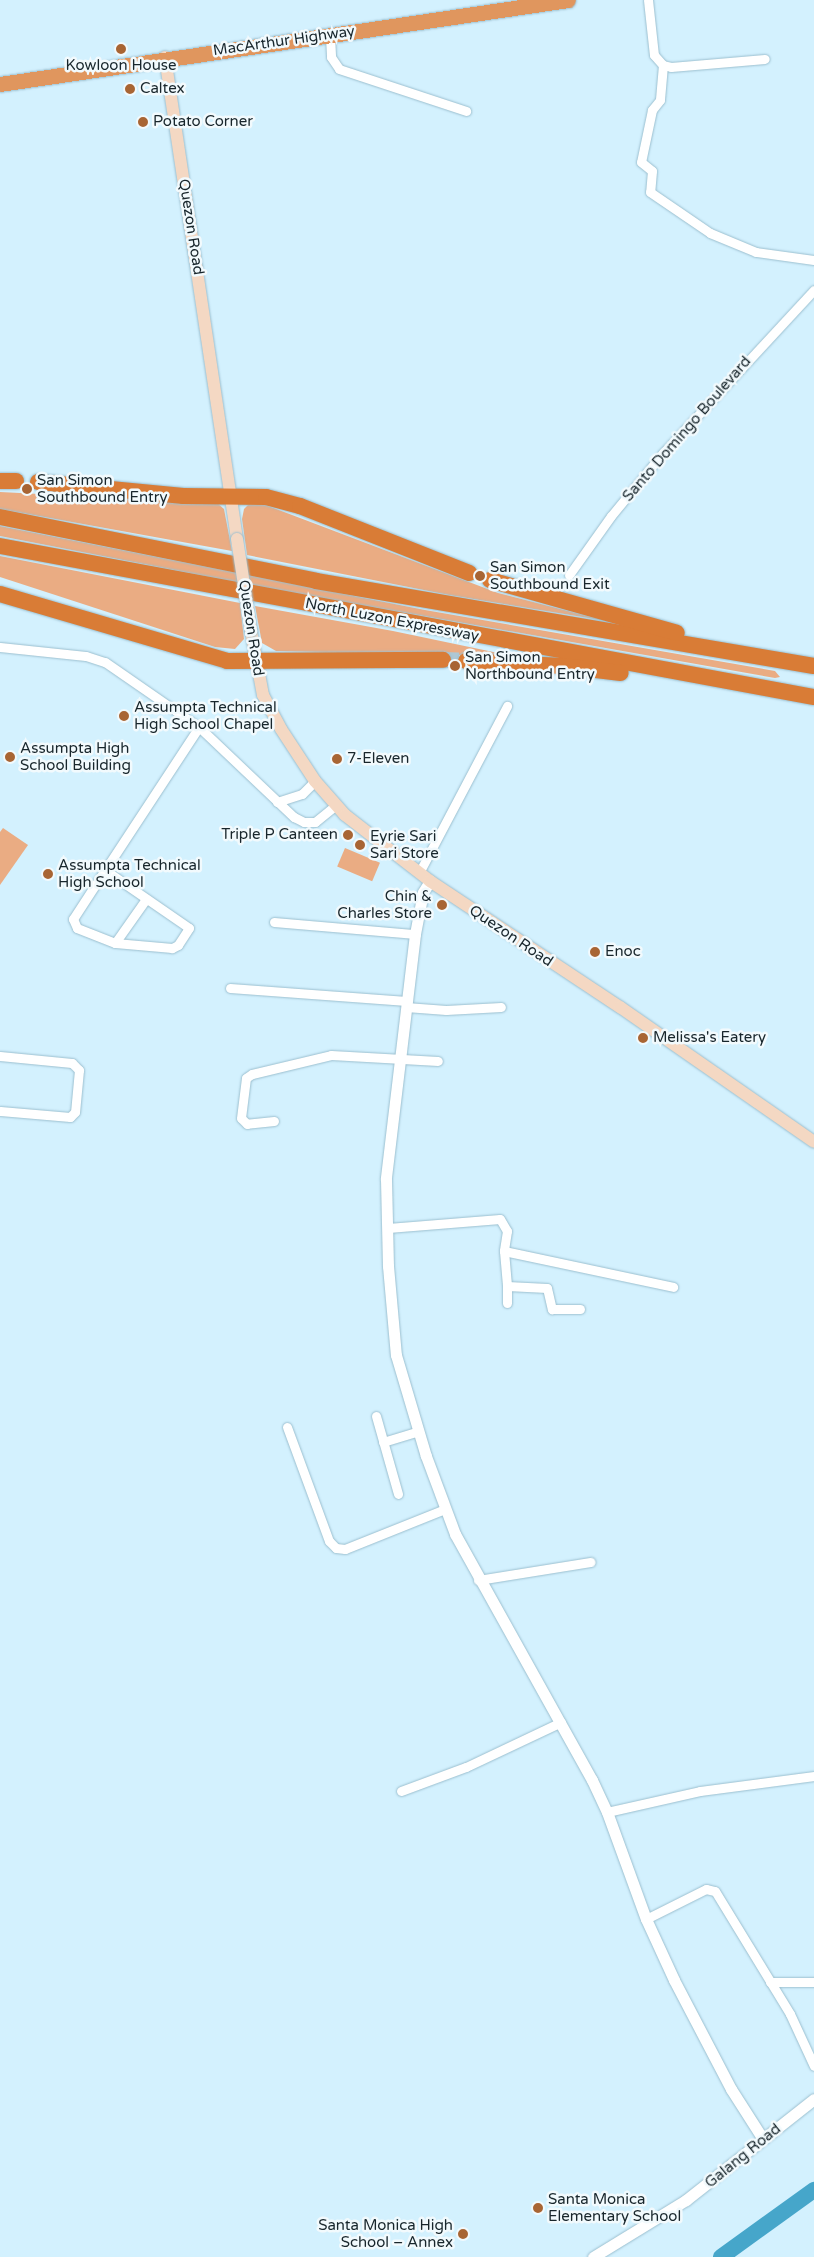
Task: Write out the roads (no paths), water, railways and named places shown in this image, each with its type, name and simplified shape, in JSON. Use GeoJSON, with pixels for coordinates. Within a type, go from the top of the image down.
{"type":"FeatureCollection","features":[{"type":"Feature","properties":{"kind":"highway","name":"MacArthur Highway"},"geometry":{"type":"LineString","coordinates":[[0,84],[165,58],[330,36],[568,0]]}},
{"type":"Feature","properties":{"kind":"highway"},"geometry":{"type":"LineString","coordinates":[[38,482],[183,496],[266,497],[300,506],[469,573]]}},
{"type":"Feature","properties":{"kind":"highway","name":"North Luzon Expressway"},"geometry":{"type":"LineString","coordinates":[[0,517],[316,582],[814,666]]}},
{"type":"Feature","properties":{"kind":"highway","name":"North Luzon Expressway"},"geometry":{"type":"LineString","coordinates":[[0,546],[701,678],[814,696]]}},
{"type":"Feature","properties":{"kind":"highway"},"geometry":{"type":"LineString","coordinates":[[490,580],[672,632],[814,659]]}},
{"type":"Feature","properties":{"kind":"highway"},"geometry":{"type":"LineString","coordinates":[[0,594],[100,621],[200,655],[255,661],[289,658],[443,660]]}},
{"type":"Feature","properties":{"kind":"highway"},"geometry":{"type":"LineString","coordinates":[[466,661],[563,666],[676,680],[701,678]]}},
{"type":"Feature","properties":{"kind":"main road","name":"Quezon Road"},"geometry":{"type":"LineString","coordinates":[[165,58],[255,661],[263,695],[294,751],[315,781],[336,805],[419,873],[620,1007],[814,1142]]}},
{"type":"Feature","properties":{"kind":"street"},"geometry":{"type":"LineString","coordinates":[[648,0],[654,55],[663,65],[671,67],[765,59]]}},
{"type":"Feature","properties":{"kind":"street"},"geometry":{"type":"LineString","coordinates":[[330,36],[332,58],[339,69],[466,111]]}},
{"type":"Feature","properties":{"kind":"street"},"geometry":{"type":"LineString","coordinates":[[663,65],[660,100],[652,110],[641,162],[652,171],[650,192],[710,233],[756,252],[814,260]]}},
{"type":"Feature","properties":{"kind":"street","name":"Santo Domingo Boulevard"},"geometry":{"type":"LineString","coordinates":[[569,575],[611,516],[669,446],[814,290]]}},
{"type":"Feature","properties":{"kind":"street"},"geometry":{"type":"LineString","coordinates":[[0,648],[86,656],[106,662],[199,727],[294,817],[309,823],[336,805]]}},
{"type":"Feature","properties":{"kind":"street"},"geometry":{"type":"LineString","coordinates":[[419,873],[507,706]]}},
{"type":"Feature","properties":{"kind":"street"},"geometry":{"type":"LineString","coordinates":[[104,870],[189,928],[178,945],[172,948],[116,943],[77,928],[73,919],[104,870],[199,727]]}},
{"type":"Feature","properties":{"kind":"street"},"geometry":{"type":"LineString","coordinates":[[277,802],[302,794],[315,781]]}},
{"type":"Feature","properties":{"kind":"street"},"geometry":{"type":"LineString","coordinates":[[430,881],[424,892],[415,934],[386,1179],[396,1355],[418,1431],[445,1509],[478,1580],[561,1722],[607,1812],[646,1919],[698,2028],[763,2139]]}},
{"type":"Feature","properties":{"kind":"street"},"geometry":{"type":"LineString","coordinates":[[116,943],[146,899]]}},
{"type":"Feature","properties":{"kind":"street"},"geometry":{"type":"LineString","coordinates":[[274,922],[415,934]]}},
{"type":"Feature","properties":{"kind":"street"},"geometry":{"type":"LineString","coordinates":[[230,988],[406,1004],[446,1010],[501,1007]]}},
{"type":"Feature","properties":{"kind":"street"},"geometry":{"type":"LineString","coordinates":[[274,1121],[247,1124],[241,1118],[246,1078],[252,1074],[331,1055],[438,1061]]}},
{"type":"Feature","properties":{"kind":"street"},"geometry":{"type":"LineString","coordinates":[[0,1056],[72,1063],[79,1070],[75,1112],[70,1117],[0,1111]]}},
{"type":"Feature","properties":{"kind":"street"},"geometry":{"type":"LineString","coordinates":[[388,1228],[500,1219],[506,1231],[504,1251],[507,1303]]}},
{"type":"Feature","properties":{"kind":"street"},"geometry":{"type":"LineString","coordinates":[[504,1251],[673,1287]]}},
{"type":"Feature","properties":{"kind":"street"},"geometry":{"type":"LineString","coordinates":[[507,1286],[547,1288],[552,1309],[580,1308]]}},
{"type":"Feature","properties":{"kind":"street"},"geometry":{"type":"LineString","coordinates":[[376,1416],[398,1494]]}},
{"type":"Feature","properties":{"kind":"street"},"geometry":{"type":"LineString","coordinates":[[287,1427],[329,1540],[336,1548],[352,1547],[445,1509]]}},
{"type":"Feature","properties":{"kind":"street"},"geometry":{"type":"LineString","coordinates":[[383,1442],[418,1431]]}},
{"type":"Feature","properties":{"kind":"street"},"geometry":{"type":"LineString","coordinates":[[478,1580],[591,1562]]}},
{"type":"Feature","properties":{"kind":"street"},"geometry":{"type":"LineString","coordinates":[[401,1791],[466,1767],[561,1722]]}},
{"type":"Feature","properties":{"kind":"street"},"geometry":{"type":"LineString","coordinates":[[607,1812],[700,1791],[814,1776]]}},
{"type":"Feature","properties":{"kind":"street"},"geometry":{"type":"LineString","coordinates":[[646,1919],[706,1889],[715,1892],[790,2014],[814,2066]]}},
{"type":"Feature","properties":{"kind":"street"},"geometry":{"type":"LineString","coordinates":[[770,1982],[814,1982]]}},
{"type":"Feature","properties":{"kind":"street","name":"Galang Road"},"geometry":{"type":"LineString","coordinates":[[593,2257],[686,2200],[814,2099]]}},
{"type":"Feature","properties":{"kind":"waterway"},"geometry":{"type":"LineString","coordinates":[[721,2257],[814,2190]]}},
{"type":"Feature","properties":{"kind":"tunnel"},"geometry":{"type":"LineString","coordinates":[[443,660],[466,661]]}},
{"type":"Feature","properties":{"kind":"place","name":"Kowloon House"},"geometry":{"type":"Point","coordinates":[121,49]}},
{"type":"Feature","properties":{"kind":"place","name":"Caltex"},"geometry":{"type":"Point","coordinates":[130,89]}},
{"type":"Feature","properties":{"kind":"place","name":"Potato Corner"},"geometry":{"type":"Point","coordinates":[143,122]}},
{"type":"Feature","properties":{"kind":"place","name":"San Simon Southbound Entry"},"geometry":{"type":"Point","coordinates":[27,489]}},
{"type":"Feature","properties":{"kind":"place","name":"San Simon Southbound Exit"},"geometry":{"type":"Point","coordinates":[480,576]}},
{"type":"Feature","properties":{"kind":"place","name":"San Simon Northbound Entry"},"geometry":{"type":"Point","coordinates":[455,666]}},
{"type":"Feature","properties":{"kind":"place","name":"Assumpta Technical High School Chapel"},"geometry":{"type":"Point","coordinates":[124,716]}},
{"type":"Feature","properties":{"kind":"place","name":"Assumpta High School Building"},"geometry":{"type":"Point","coordinates":[10,757]}},
{"type":"Feature","properties":{"kind":"place","name":"7-Eleven"},"geometry":{"type":"Point","coordinates":[337,759]}},
{"type":"Feature","properties":{"kind":"place","name":"Triple P Canteen"},"geometry":{"type":"Point","coordinates":[348,835]}},
{"type":"Feature","properties":{"kind":"place","name":"Eyrie Sari Sari Store"},"geometry":{"type":"Point","coordinates":[360,845]}},
{"type":"Feature","properties":{"kind":"place","name":"Assumpta Technical High School"},"geometry":{"type":"Point","coordinates":[48,874]}},
{"type":"Feature","properties":{"kind":"place","name":"Chin & Charles Store"},"geometry":{"type":"Point","coordinates":[442,905]}},
{"type":"Feature","properties":{"kind":"place","name":"Enoc"},"geometry":{"type":"Point","coordinates":[595,952]}},
{"type":"Feature","properties":{"kind":"place","name":"Melissa's Eatery"},"geometry":{"type":"Point","coordinates":[643,1038]}},
{"type":"Feature","properties":{"kind":"place","name":"Santa Monica Elementary School"},"geometry":{"type":"Point","coordinates":[538,2208]}},
{"type":"Feature","properties":{"kind":"place","name":"Santa Monica High School – Annex"},"geometry":{"type":"Point","coordinates":[463,2234]}}]}
